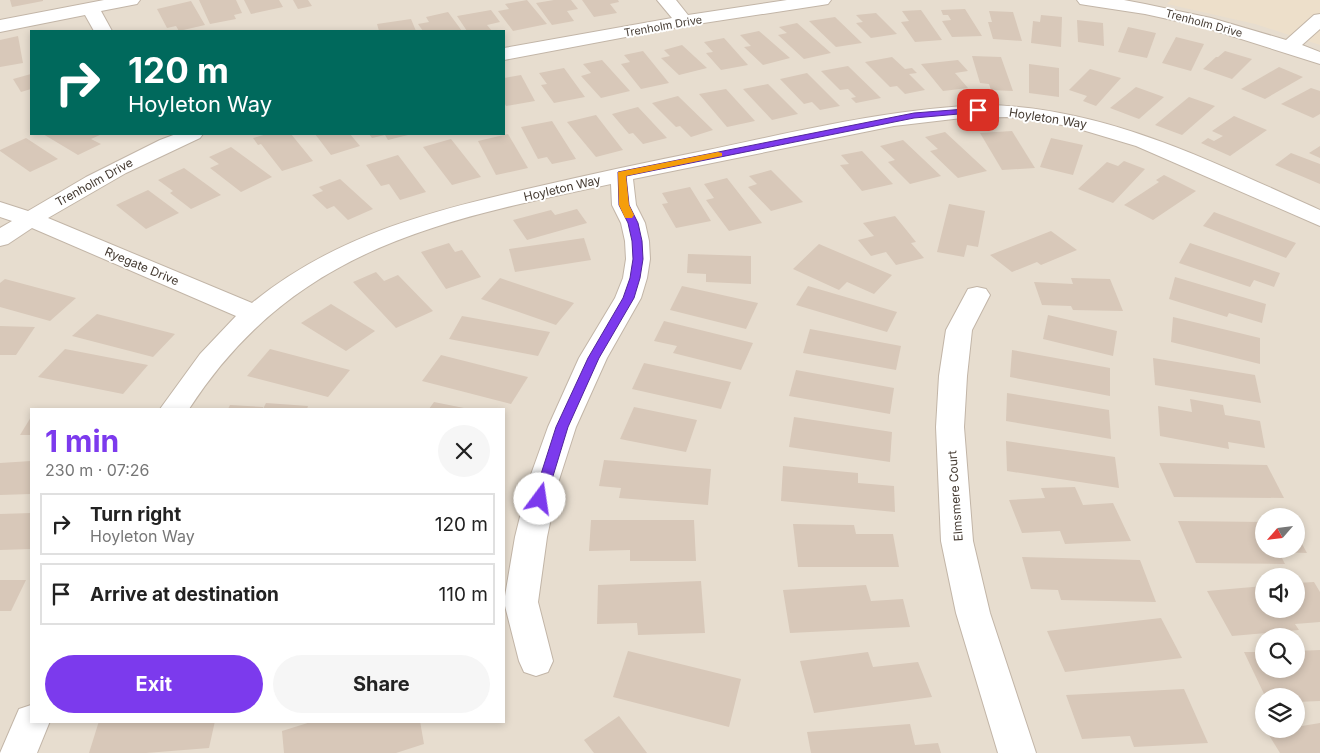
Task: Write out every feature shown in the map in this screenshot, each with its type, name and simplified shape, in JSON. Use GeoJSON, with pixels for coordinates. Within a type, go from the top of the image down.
{"type":"FeatureCollection","features":[{"type":"Feature","properties":{"kind":"street"},"geometry":{"type":"LineString","coordinates":[[0,26],[131,0]]}},
{"type":"Feature","properties":{"kind":"street"},"geometry":{"type":"LineString","coordinates":[[666,0],[684,21]]}},
{"type":"Feature","properties":{"kind":"street","name":"Trenholm Drive"},"geometry":{"type":"LineString","coordinates":[[505,54],[684,21],[822,0]]}},
{"type":"Feature","properties":{"kind":"street","name":"Trenholm Drive"},"geometry":{"type":"LineString","coordinates":[[1086,0],[1166,13],[1288,47],[1320,58]]}},
{"type":"Feature","properties":{"kind":"street"},"geometry":{"type":"LineString","coordinates":[[91,8],[102,30]]}},
{"type":"Feature","properties":{"kind":"street"},"geometry":{"type":"LineString","coordinates":[[1288,47],[1317,25]]}},
{"type":"Feature","properties":{"kind":"street","name":"Hoyleton Way"},"geometry":{"type":"LineString","coordinates":[[175,408],[207,361],[254,314],[275,297],[324,265],[359,247],[404,228],[460,212],[621,174],[926,114],[978,110],[1005,111],[1070,120],[1134,137],[1320,218]]}},
{"type":"Feature","properties":{"kind":"street","name":"Trenholm Drive"},"geometry":{"type":"LineString","coordinates":[[0,239],[81,188],[136,159],[191,135]]}},
{"type":"Feature","properties":{"kind":"street"},"geometry":{"type":"LineString","coordinates":[[536,661],[521,602],[531,538],[544,480],[566,419],[593,358],[628,298],[635,278],[638,259],[637,241],[633,223],[624,205],[621,174]]}},
{"type":"Feature","properties":{"kind":"street","name":"Ryegate Drive"},"geometry":{"type":"LineString","coordinates":[[0,209],[30,219],[254,314]]}},
{"type":"Feature","properties":{"kind":"street","name":"Elmsmere Court"},"geometry":{"type":"LineString","coordinates":[[977,295],[959,330],[953,376],[950,427],[957,541],[973,613],[1017,753]]}},
{"type":"Feature","properties":{"kind":"street"},"geometry":{"type":"LineString","coordinates":[[18,753],[31,723]]}},
{"type":"Feature","properties":{"kind":"shaded area"},"geometry":{"type":"Polygon","coordinates":[[[0,0],[1320,0],[1320,753],[0,753],[0,0]]]}},
{"type":"Feature","properties":{"kind":"shaded area"},"geometry":{"type":"Polygon","coordinates":[[[1171,0],[1320,0],[1320,45],[1255,24],[1167,4],[1171,0]]]}},
{"type":"Feature","properties":{"kind":"building"},"geometry":{"type":"Polygon","coordinates":[[[10,0],[43,0],[43,1],[12,7],[10,0]]]}},
{"type":"Feature","properties":{"kind":"building"},"geometry":{"type":"Polygon","coordinates":[[[199,0],[236,0],[242,13],[234,15],[236,19],[210,24],[199,0]]]}},
{"type":"Feature","properties":{"kind":"building"},"geometry":{"type":"Polygon","coordinates":[[[244,0],[279,0],[283,7],[251,14],[244,0]]]}},
{"type":"Feature","properties":{"kind":"building"},"geometry":{"type":"Polygon","coordinates":[[[293,0],[308,0],[312,6],[298,9],[293,0]]]}},
{"type":"Feature","properties":{"kind":"building"},"geometry":{"type":"Polygon","coordinates":[[[527,0],[547,24],[513,31],[498,11],[509,9],[505,4],[527,0]]]}},
{"type":"Feature","properties":{"kind":"building"},"geometry":{"type":"Polygon","coordinates":[[[571,0],[578,9],[567,11],[574,21],[552,25],[536,3],[571,0]]]}},
{"type":"Feature","properties":{"kind":"building"},"geometry":{"type":"Polygon","coordinates":[[[582,0],[618,0],[619,2],[610,4],[617,13],[594,17],[582,0]]]}},
{"type":"Feature","properties":{"kind":"building"},"geometry":{"type":"Polygon","coordinates":[[[191,1],[205,25],[183,30],[178,30],[176,26],[167,28],[157,9],[191,1]]]}},
{"type":"Feature","properties":{"kind":"building"},"geometry":{"type":"Polygon","coordinates":[[[965,9],[982,36],[952,37],[942,21],[951,20],[948,15],[943,15],[941,10],[965,9]]]}},
{"type":"Feature","properties":{"kind":"building"},"geometry":{"type":"Polygon","coordinates":[[[491,10],[500,22],[487,25],[491,30],[466,30],[457,16],[491,10]]]}},
{"type":"Feature","properties":{"kind":"building"},"geometry":{"type":"Polygon","coordinates":[[[921,10],[942,40],[915,42],[901,22],[909,21],[902,11],[921,10]]]}},
{"type":"Feature","properties":{"kind":"building"},"geometry":{"type":"Polygon","coordinates":[[[989,11],[1013,12],[1022,41],[993,39],[988,22],[992,22],[989,11]]]}},
{"type":"Feature","properties":{"kind":"building"},"geometry":{"type":"Polygon","coordinates":[[[448,12],[461,30],[422,30],[418,24],[429,22],[426,17],[448,12]]]}},
{"type":"Feature","properties":{"kind":"building"},"geometry":{"type":"Polygon","coordinates":[[[876,13],[897,34],[871,38],[856,23],[863,22],[856,15],[876,13]]]}},
{"type":"Feature","properties":{"kind":"building"},"geometry":{"type":"Polygon","coordinates":[[[1041,15],[1062,17],[1061,47],[1031,43],[1033,21],[1040,22],[1041,15]]]}},
{"type":"Feature","properties":{"kind":"building"},"geometry":{"type":"Polygon","coordinates":[[[835,17],[862,43],[836,47],[809,21],[835,17]]]}},
{"type":"Feature","properties":{"kind":"building"},"geometry":{"type":"Polygon","coordinates":[[[411,19],[416,30],[379,30],[377,24],[411,19]]]}},
{"type":"Feature","properties":{"kind":"building"},"geometry":{"type":"Polygon","coordinates":[[[1077,20],[1103,23],[1104,46],[1078,42],[1077,20]]]}},
{"type":"Feature","properties":{"kind":"building"},"geometry":{"type":"Polygon","coordinates":[[[797,23],[831,53],[804,59],[778,35],[787,33],[779,27],[797,23]]]}},
{"type":"Feature","properties":{"kind":"building"},"geometry":{"type":"Polygon","coordinates":[[[1128,27],[1156,33],[1147,58],[1118,52],[1128,27]]]}},
{"type":"Feature","properties":{"kind":"building"},"geometry":{"type":"Polygon","coordinates":[[[759,31],[790,58],[763,65],[744,47],[751,46],[740,35],[759,31]]]}},
{"type":"Feature","properties":{"kind":"building"},"geometry":{"type":"Polygon","coordinates":[[[18,36],[23,63],[0,67],[0,40],[18,36]]]}},
{"type":"Feature","properties":{"kind":"building"},"geometry":{"type":"Polygon","coordinates":[[[1176,37],[1204,44],[1191,71],[1162,63],[1176,37]]]}},
{"type":"Feature","properties":{"kind":"building"},"geometry":{"type":"Polygon","coordinates":[[[724,38],[748,65],[721,70],[706,53],[713,52],[704,42],[724,38]]]}},
{"type":"Feature","properties":{"kind":"building"},"geometry":{"type":"Polygon","coordinates":[[[682,45],[707,68],[679,75],[661,58],[670,56],[664,50],[682,45]]]}},
{"type":"Feature","properties":{"kind":"building"},"geometry":{"type":"Polygon","coordinates":[[[643,51],[669,83],[641,89],[621,64],[630,62],[624,55],[643,51]]]}},
{"type":"Feature","properties":{"kind":"building"},"geometry":{"type":"Polygon","coordinates":[[[1225,51],[1252,59],[1232,79],[1203,69],[1225,51]]]}},
{"type":"Feature","properties":{"kind":"building"},"geometry":{"type":"Polygon","coordinates":[[[972,56],[1001,57],[1013,91],[991,90],[989,84],[980,83],[972,56]]]}},
{"type":"Feature","properties":{"kind":"building"},"geometry":{"type":"Polygon","coordinates":[[[892,57],[905,69],[912,68],[917,73],[909,74],[925,90],[905,94],[897,86],[890,87],[865,62],[892,57]]]}},
{"type":"Feature","properties":{"kind":"building"},"geometry":{"type":"Polygon","coordinates":[[[602,60],[630,91],[601,98],[581,76],[591,73],[583,64],[602,60]]]}},
{"type":"Feature","properties":{"kind":"building"},"geometry":{"type":"Polygon","coordinates":[[[958,60],[968,71],[955,73],[968,88],[943,91],[921,64],[958,60]]]}},
{"type":"Feature","properties":{"kind":"building"},"geometry":{"type":"Polygon","coordinates":[[[1029,64],[1059,68],[1059,97],[1029,93],[1029,64]]]}},
{"type":"Feature","properties":{"kind":"building"},"geometry":{"type":"Polygon","coordinates":[[[848,66],[881,98],[856,103],[851,98],[856,97],[848,89],[840,90],[821,71],[848,66]]]}},
{"type":"Feature","properties":{"kind":"building"},"geometry":{"type":"Polygon","coordinates":[[[1279,67],[1303,77],[1265,99],[1241,89],[1279,67]]]}},
{"type":"Feature","properties":{"kind":"building"},"geometry":{"type":"Polygon","coordinates":[[[564,68],[585,97],[554,103],[541,85],[547,84],[539,73],[564,68]]]}},
{"type":"Feature","properties":{"kind":"building"},"geometry":{"type":"Polygon","coordinates":[[[1090,69],[1121,78],[1096,106],[1083,101],[1087,96],[1069,90],[1090,69]]]}},
{"type":"Feature","properties":{"kind":"building"},"geometry":{"type":"Polygon","coordinates":[[[807,73],[840,106],[820,110],[812,102],[804,104],[780,79],[807,73]]]}},
{"type":"Feature","properties":{"kind":"building"},"geometry":{"type":"Polygon","coordinates":[[[30,74],[30,89],[21,92],[13,79],[30,74]]]}},
{"type":"Feature","properties":{"kind":"building"},"geometry":{"type":"Polygon","coordinates":[[[521,75],[535,101],[506,106],[505,78],[521,75]]]}},
{"type":"Feature","properties":{"kind":"building"},"geometry":{"type":"Polygon","coordinates":[[[768,84],[798,114],[772,120],[743,89],[768,84]]]}},
{"type":"Feature","properties":{"kind":"building"},"geometry":{"type":"Polygon","coordinates":[[[1136,87],[1164,97],[1139,119],[1110,108],[1136,87]]]}},
{"type":"Feature","properties":{"kind":"building"},"geometry":{"type":"Polygon","coordinates":[[[1311,88],[1320,91],[1320,114],[1313,118],[1281,104],[1311,88]]]}},
{"type":"Feature","properties":{"kind":"building"},"geometry":{"type":"Polygon","coordinates":[[[726,89],[755,121],[727,127],[699,94],[726,89]]]}},
{"type":"Feature","properties":{"kind":"building"},"geometry":{"type":"Polygon","coordinates":[[[678,96],[713,130],[691,137],[680,126],[676,127],[652,103],[678,96]]]}},
{"type":"Feature","properties":{"kind":"building"},"geometry":{"type":"Polygon","coordinates":[[[1189,97],[1215,106],[1182,135],[1155,125],[1189,97]]]}},
{"type":"Feature","properties":{"kind":"building"},"geometry":{"type":"Polygon","coordinates":[[[638,107],[667,138],[643,144],[633,133],[629,134],[612,114],[638,107]]]}},
{"type":"Feature","properties":{"kind":"building"},"geometry":{"type":"Polygon","coordinates":[[[596,115],[623,150],[596,157],[567,122],[596,115]]]}},
{"type":"Feature","properties":{"kind":"building"},"geometry":{"type":"Polygon","coordinates":[[[1234,116],[1267,130],[1230,156],[1201,143],[1208,138],[1214,141],[1223,136],[1212,131],[1234,116]]]}},
{"type":"Feature","properties":{"kind":"building"},"geometry":{"type":"Polygon","coordinates":[[[552,121],[576,159],[552,164],[547,157],[538,159],[521,127],[552,121]]]}},
{"type":"Feature","properties":{"kind":"building"},"geometry":{"type":"Polygon","coordinates":[[[1012,131],[1035,168],[1002,170],[980,133],[1012,131]]]}},
{"type":"Feature","properties":{"kind":"building"},"geometry":{"type":"Polygon","coordinates":[[[945,132],[987,171],[958,178],[930,151],[938,149],[925,137],[945,132]]]}},
{"type":"Feature","properties":{"kind":"building"},"geometry":{"type":"Polygon","coordinates":[[[508,134],[528,168],[496,175],[478,141],[508,134]]]}},
{"type":"Feature","properties":{"kind":"building"},"geometry":{"type":"Polygon","coordinates":[[[45,135],[100,135],[91,139],[101,144],[78,155],[45,135]]]}},
{"type":"Feature","properties":{"kind":"building"},"geometry":{"type":"Polygon","coordinates":[[[264,135],[292,135],[313,161],[282,171],[261,144],[258,145],[253,138],[264,135]]]}},
{"type":"Feature","properties":{"kind":"building"},"geometry":{"type":"Polygon","coordinates":[[[316,135],[351,135],[360,146],[331,155],[316,135]]]}},
{"type":"Feature","properties":{"kind":"building"},"geometry":{"type":"Polygon","coordinates":[[[370,135],[385,135],[372,138],[370,135]]]}},
{"type":"Feature","properties":{"kind":"building"},"geometry":{"type":"Polygon","coordinates":[[[385,135],[408,135],[388,140],[385,135]]]}},
{"type":"Feature","properties":{"kind":"building"},"geometry":{"type":"Polygon","coordinates":[[[26,138],[58,159],[30,172],[0,151],[26,138]]]}},
{"type":"Feature","properties":{"kind":"building"},"geometry":{"type":"Polygon","coordinates":[[[1051,138],[1083,145],[1073,175],[1040,167],[1051,138]]]}},
{"type":"Feature","properties":{"kind":"building"},"geometry":{"type":"Polygon","coordinates":[[[451,139],[481,177],[452,185],[423,147],[451,139]]]}},
{"type":"Feature","properties":{"kind":"building"},"geometry":{"type":"Polygon","coordinates":[[[903,140],[941,176],[910,184],[888,162],[895,160],[880,146],[903,140]]]}},
{"type":"Feature","properties":{"kind":"building"},"geometry":{"type":"Polygon","coordinates":[[[1320,146],[1320,158],[1309,153],[1320,146]]]}},
{"type":"Feature","properties":{"kind":"building"},"geometry":{"type":"Polygon","coordinates":[[[231,147],[272,177],[241,192],[210,168],[219,164],[209,157],[231,147]]]}},
{"type":"Feature","properties":{"kind":"building"},"geometry":{"type":"Polygon","coordinates":[[[862,151],[893,184],[862,191],[840,165],[849,164],[841,155],[862,151]]]}},
{"type":"Feature","properties":{"kind":"building"},"geometry":{"type":"Polygon","coordinates":[[[1291,153],[1320,164],[1320,184],[1275,165],[1291,153]]]}},
{"type":"Feature","properties":{"kind":"building"},"geometry":{"type":"Polygon","coordinates":[[[398,155],[426,192],[400,200],[389,184],[381,186],[366,165],[398,155]]]}},
{"type":"Feature","properties":{"kind":"building"},"geometry":{"type":"Polygon","coordinates":[[[1124,161],[1145,169],[1113,203],[1078,189],[1107,162],[1118,166],[1124,161]]]}},
{"type":"Feature","properties":{"kind":"building"},"geometry":{"type":"Polygon","coordinates":[[[184,168],[221,195],[191,209],[170,193],[173,191],[158,180],[184,168]]]}},
{"type":"Feature","properties":{"kind":"building"},"geometry":{"type":"Polygon","coordinates":[[[771,170],[803,202],[771,211],[748,187],[757,184],[749,176],[771,170]]]}},
{"type":"Feature","properties":{"kind":"building"},"geometry":{"type":"Polygon","coordinates":[[[1164,175],[1196,191],[1153,220],[1124,205],[1159,182],[1156,180],[1164,175]]]}},
{"type":"Feature","properties":{"kind":"building"},"geometry":{"type":"Polygon","coordinates":[[[727,178],[762,223],[729,231],[706,200],[714,198],[704,184],[727,178]]]}},
{"type":"Feature","properties":{"kind":"building"},"geometry":{"type":"Polygon","coordinates":[[[340,179],[373,209],[348,220],[334,206],[327,209],[312,195],[323,191],[319,187],[340,179]]]}},
{"type":"Feature","properties":{"kind":"building"},"geometry":{"type":"Polygon","coordinates":[[[690,187],[711,221],[676,228],[662,204],[668,203],[662,193],[690,187]]]}},
{"type":"Feature","properties":{"kind":"building"},"geometry":{"type":"Polygon","coordinates":[[[148,190],[179,213],[146,229],[116,205],[148,190]]]}},
{"type":"Feature","properties":{"kind":"building"},"geometry":{"type":"Polygon","coordinates":[[[949,204],[985,211],[978,247],[967,245],[964,257],[937,252],[949,204]]]}},
{"type":"Feature","properties":{"kind":"building"},"geometry":{"type":"Polygon","coordinates":[[[577,209],[587,223],[527,240],[513,220],[551,210],[555,215],[577,209]]]}},
{"type":"Feature","properties":{"kind":"building"},"geometry":{"type":"Polygon","coordinates":[[[1214,212],[1296,243],[1286,258],[1203,226],[1214,212]]]}},
{"type":"Feature","properties":{"kind":"building"},"geometry":{"type":"Polygon","coordinates":[[[895,216],[916,242],[911,243],[924,258],[896,265],[886,252],[871,256],[858,240],[874,236],[863,223],[895,216]]]}},
{"type":"Feature","properties":{"kind":"building"},"geometry":{"type":"Polygon","coordinates":[[[1051,231],[1077,250],[1041,265],[1037,262],[1012,272],[990,255],[1051,231]]]}},
{"type":"Feature","properties":{"kind":"building"},"geometry":{"type":"Polygon","coordinates":[[[584,238],[591,260],[515,272],[509,249],[584,238]]]}},
{"type":"Feature","properties":{"kind":"building"},"geometry":{"type":"Polygon","coordinates":[[[449,243],[455,252],[462,250],[481,277],[446,289],[421,252],[449,243]]]}},
{"type":"Feature","properties":{"kind":"building"},"geometry":{"type":"Polygon","coordinates":[[[1190,243],[1280,273],[1274,287],[1254,280],[1250,287],[1179,263],[1190,243]]]}},
{"type":"Feature","properties":{"kind":"building"},"geometry":{"type":"Polygon","coordinates":[[[819,244],[892,275],[874,294],[847,282],[839,290],[793,269],[819,244]]]}},
{"type":"Feature","properties":{"kind":"building"},"geometry":{"type":"Polygon","coordinates":[[[688,254],[751,256],[751,284],[706,282],[706,274],[687,273],[688,254]]]}},
{"type":"Feature","properties":{"kind":"building"},"geometry":{"type":"Polygon","coordinates":[[[376,272],[384,281],[398,275],[433,311],[396,328],[353,282],[376,272]]]}},
{"type":"Feature","properties":{"kind":"building"},"geometry":{"type":"Polygon","coordinates":[[[1175,277],[1266,304],[1262,323],[1229,313],[1227,317],[1169,299],[1175,277]]]}},
{"type":"Feature","properties":{"kind":"building"},"geometry":{"type":"Polygon","coordinates":[[[500,278],[574,303],[556,325],[481,299],[500,278]]]}},
{"type":"Feature","properties":{"kind":"building"},"geometry":{"type":"Polygon","coordinates":[[[1071,278],[1110,279],[1123,311],[1073,310],[1071,306],[1042,305],[1034,282],[1073,284],[1071,278]]]}},
{"type":"Feature","properties":{"kind":"building"},"geometry":{"type":"Polygon","coordinates":[[[5,279],[76,298],[50,321],[0,307],[0,283],[5,279]]]}},
{"type":"Feature","properties":{"kind":"building"},"geometry":{"type":"Polygon","coordinates":[[[682,286],[758,303],[746,329],[670,310],[682,286]]]}},
{"type":"Feature","properties":{"kind":"building"},"geometry":{"type":"Polygon","coordinates":[[[808,286],[897,312],[887,332],[796,305],[808,286]]]}},
{"type":"Feature","properties":{"kind":"building"},"geometry":{"type":"Polygon","coordinates":[[[331,304],[375,331],[346,351],[301,323],[331,304]]]}},
{"type":"Feature","properties":{"kind":"building"},"geometry":{"type":"Polygon","coordinates":[[[97,314],[175,334],[153,357],[72,336],[97,314]]]}},
{"type":"Feature","properties":{"kind":"building"},"geometry":{"type":"Polygon","coordinates":[[[1048,315],[1117,331],[1113,356],[1043,339],[1048,315]]]}},
{"type":"Feature","properties":{"kind":"building"},"geometry":{"type":"Polygon","coordinates":[[[462,316],[550,332],[538,356],[449,339],[462,316]]]}},
{"type":"Feature","properties":{"kind":"building"},"geometry":{"type":"Polygon","coordinates":[[[1173,317],[1260,338],[1260,364],[1171,342],[1173,317]]]}},
{"type":"Feature","properties":{"kind":"building"},"geometry":{"type":"Polygon","coordinates":[[[664,321],[753,343],[741,370],[673,353],[677,346],[654,341],[664,321]]]}},
{"type":"Feature","properties":{"kind":"building"},"geometry":{"type":"Polygon","coordinates":[[[0,326],[35,327],[16,355],[0,355],[0,326]]]}},
{"type":"Feature","properties":{"kind":"building"},"geometry":{"type":"Polygon","coordinates":[[[810,329],[901,346],[896,370],[803,353],[810,329]]]}},
{"type":"Feature","properties":{"kind":"building"},"geometry":{"type":"Polygon","coordinates":[[[65,349],[148,365],[123,394],[38,377],[65,349]]]}},
{"type":"Feature","properties":{"kind":"building"},"geometry":{"type":"Polygon","coordinates":[[[270,349],[350,370],[328,397],[247,376],[270,349]]]}},
{"type":"Feature","properties":{"kind":"building"},"geometry":{"type":"Polygon","coordinates":[[[1012,350],[1110,368],[1110,396],[1010,377],[1012,350]]]}},
{"type":"Feature","properties":{"kind":"building"},"geometry":{"type":"Polygon","coordinates":[[[441,355],[528,377],[511,404],[422,381],[441,355]]]}},
{"type":"Feature","properties":{"kind":"building"},"geometry":{"type":"Polygon","coordinates":[[[1153,358],[1255,375],[1261,403],[1155,385],[1153,358]]]}},
{"type":"Feature","properties":{"kind":"building"},"geometry":{"type":"Polygon","coordinates":[[[644,363],[731,382],[721,409],[632,389],[644,363]]]}},
{"type":"Feature","properties":{"kind":"building"},"geometry":{"type":"Polygon","coordinates":[[[796,370],[894,388],[890,414],[789,396],[796,370]]]}},
{"type":"Feature","properties":{"kind":"building"},"geometry":{"type":"Polygon","coordinates":[[[1007,393],[1109,410],[1111,439],[1006,421],[1007,393]]]}},
{"type":"Feature","properties":{"kind":"building"},"geometry":{"type":"Polygon","coordinates":[[[1190,399],[1223,405],[1225,415],[1260,421],[1265,448],[1228,442],[1229,449],[1160,436],[1158,406],[1192,412],[1190,399]]]}},
{"type":"Feature","properties":{"kind":"building"},"geometry":{"type":"Polygon","coordinates":[[[434,402],[464,408],[430,408],[434,402]]]}},
{"type":"Feature","properties":{"kind":"building"},"geometry":{"type":"Polygon","coordinates":[[[266,403],[308,406],[307,408],[264,408],[266,403]]]}},
{"type":"Feature","properties":{"kind":"building"},"geometry":{"type":"Polygon","coordinates":[[[230,405],[263,407],[263,408],[228,408],[230,405]]]}},
{"type":"Feature","properties":{"kind":"building"},"geometry":{"type":"Polygon","coordinates":[[[634,407],[697,420],[686,452],[620,439],[634,407]]]}},
{"type":"Feature","properties":{"kind":"building"},"geometry":{"type":"Polygon","coordinates":[[[794,417],[892,432],[890,462],[789,447],[794,417]]]}},
{"type":"Feature","properties":{"kind":"building"},"geometry":{"type":"Polygon","coordinates":[[[30,419],[30,435],[20,435],[30,419]]]}},
{"type":"Feature","properties":{"kind":"building"},"geometry":{"type":"Polygon","coordinates":[[[1006,441],[1115,457],[1119,488],[1007,471],[1006,441]]]}},
{"type":"Feature","properties":{"kind":"building"},"geometry":{"type":"Polygon","coordinates":[[[604,460],[711,469],[708,505],[619,498],[621,488],[599,486],[604,460]]]}},
{"type":"Feature","properties":{"kind":"building"},"geometry":{"type":"Polygon","coordinates":[[[30,461],[30,494],[0,495],[0,463],[30,461]]]}},
{"type":"Feature","properties":{"kind":"building"},"geometry":{"type":"Polygon","coordinates":[[[1159,463],[1267,465],[1284,498],[1174,497],[1159,463]]]}},
{"type":"Feature","properties":{"kind":"building"},"geometry":{"type":"Polygon","coordinates":[[[783,466],[858,473],[858,483],[894,486],[895,512],[781,501],[783,466]]]}},
{"type":"Feature","properties":{"kind":"building"},"geometry":{"type":"Polygon","coordinates":[[[1075,487],[1083,505],[1113,503],[1131,541],[1065,544],[1060,531],[1022,533],[1009,500],[1045,498],[1041,488],[1075,487]]]}},
{"type":"Feature","properties":{"kind":"building"},"geometry":{"type":"Polygon","coordinates":[[[30,513],[30,549],[0,550],[0,514],[30,513]]]}},
{"type":"Feature","properties":{"kind":"building"},"geometry":{"type":"Polygon","coordinates":[[[591,520],[694,520],[696,561],[630,561],[630,550],[589,551],[591,520]]]}},
{"type":"Feature","properties":{"kind":"building"},"geometry":{"type":"Polygon","coordinates":[[[1178,521],[1255,522],[1255,558],[1282,558],[1285,564],[1196,563],[1178,521]]]}},
{"type":"Feature","properties":{"kind":"building"},"geometry":{"type":"Polygon","coordinates":[[[793,524],[854,525],[856,534],[893,534],[899,567],[798,567],[793,524]]]}},
{"type":"Feature","properties":{"kind":"building"},"geometry":{"type":"Polygon","coordinates":[[[1022,557],[1140,560],[1156,602],[1061,600],[1058,590],[1031,589],[1022,557]]]}},
{"type":"Feature","properties":{"kind":"building"},"geometry":{"type":"Polygon","coordinates":[[[0,580],[26,580],[11,611],[0,611],[0,580]]]}},
{"type":"Feature","properties":{"kind":"building"},"geometry":{"type":"Polygon","coordinates":[[[701,581],[705,633],[638,635],[637,623],[597,624],[598,585],[701,581]]]}},
{"type":"Feature","properties":{"kind":"building"},"geometry":{"type":"Polygon","coordinates":[[[1305,582],[1314,582],[1320,592],[1320,622],[1295,624],[1298,628],[1255,628],[1255,634],[1232,636],[1207,591],[1255,587],[1255,618],[1305,618],[1305,582]]]}},
{"type":"Feature","properties":{"kind":"building"},"geometry":{"type":"Polygon","coordinates":[[[866,585],[871,601],[903,599],[910,627],[790,633],[783,590],[866,585]]]}},
{"type":"Feature","properties":{"kind":"building"},"geometry":{"type":"Polygon","coordinates":[[[1161,618],[1182,658],[1065,672],[1047,631],[1161,618]]]}},
{"type":"Feature","properties":{"kind":"building"},"geometry":{"type":"Polygon","coordinates":[[[1320,650],[1320,701],[1305,702],[1305,688],[1261,688],[1256,678],[1305,678],[1305,651],[1320,650]]]}},
{"type":"Feature","properties":{"kind":"building"},"geometry":{"type":"Polygon","coordinates":[[[628,651],[741,679],[729,727],[613,697],[628,651]]]}},
{"type":"Feature","properties":{"kind":"building"},"geometry":{"type":"Polygon","coordinates":[[[868,652],[873,667],[918,662],[932,697],[814,713],[800,661],[868,652]]]}},
{"type":"Feature","properties":{"kind":"building"},"geometry":{"type":"Polygon","coordinates":[[[1244,652],[1255,652],[1255,675],[1244,652]]]}},
{"type":"Feature","properties":{"kind":"building"},"geometry":{"type":"Polygon","coordinates":[[[1184,689],[1208,743],[1134,747],[1130,736],[1082,739],[1066,695],[1184,689]]]}},
{"type":"Feature","properties":{"kind":"building"},"geometry":{"type":"Polygon","coordinates":[[[619,716],[647,753],[594,753],[584,740],[619,716]]]}},
{"type":"Feature","properties":{"kind":"building"},"geometry":{"type":"Polygon","coordinates":[[[98,723],[215,723],[209,748],[146,753],[89,753],[98,723]]]}},
{"type":"Feature","properties":{"kind":"building"},"geometry":{"type":"Polygon","coordinates":[[[308,723],[420,723],[424,744],[396,753],[284,753],[282,731],[308,723]]]}},
{"type":"Feature","properties":{"kind":"building"},"geometry":{"type":"Polygon","coordinates":[[[1320,723],[1320,753],[1280,753],[1271,738],[1305,738],[1305,726],[1320,723]]]}},
{"type":"Feature","properties":{"kind":"building"},"geometry":{"type":"Polygon","coordinates":[[[910,724],[915,745],[938,743],[941,753],[811,753],[807,732],[910,724]]]}},
{"type":"Feature","properties":{"kind":"slow traffic"},"geometry":{"type":"LineString","coordinates":[[629,215],[624,205],[621,174],[718,154]]}},
{"type":"Feature","properties":{"kind":"route"},"geometry":{"type":"LineString","coordinates":[[540,499],[544,480],[562,427],[593,358],[628,298],[635,278],[638,259],[637,241],[633,223],[624,205],[621,174],[914,116],[978,110]]}}]}
